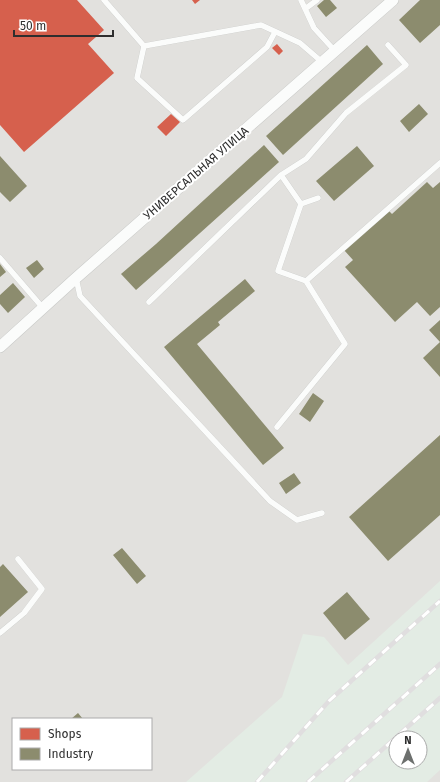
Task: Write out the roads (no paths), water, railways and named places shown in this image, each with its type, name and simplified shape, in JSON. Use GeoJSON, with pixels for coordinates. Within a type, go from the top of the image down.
{"type":"FeatureCollection","features":[{"type":"Feature","properties":{"kind":"street","name":"УНИВЕРСАЛЬНАЯ УЛИЦА"},"geometry":{"type":"LineString","coordinates":[[0,348],[76,278],[393,0]]}},
{"type":"Feature","properties":{"kind":"lane"},"geometry":{"type":"LineString","coordinates":[[104,0],[144,46]]}},
{"type":"Feature","properties":{"kind":"lane"},"geometry":{"type":"LineString","coordinates":[[301,0],[314,28],[335,51]]}},
{"type":"Feature","properties":{"kind":"lane"},"geometry":{"type":"LineString","coordinates":[[305,9],[317,0]]}},
{"type":"Feature","properties":{"kind":"lane"},"geometry":{"type":"LineString","coordinates":[[144,46],[261,25],[300,43],[322,62]]}},
{"type":"Feature","properties":{"kind":"lane"},"geometry":{"type":"LineString","coordinates":[[144,46],[137,78],[183,120],[267,47],[275,32]]}},
{"type":"Feature","properties":{"kind":"lane"},"geometry":{"type":"LineString","coordinates":[[149,302],[281,175],[306,160],[346,113],[406,65],[388,45]]}},
{"type":"Feature","properties":{"kind":"lane"},"geometry":{"type":"LineString","coordinates":[[306,281],[440,163]]}},
{"type":"Feature","properties":{"kind":"lane"},"geometry":{"type":"LineString","coordinates":[[281,175],[301,204]]}},
{"type":"Feature","properties":{"kind":"lane"},"geometry":{"type":"LineString","coordinates":[[301,204],[318,198]]}},
{"type":"Feature","properties":{"kind":"lane"},"geometry":{"type":"LineString","coordinates":[[277,427],[345,344],[306,281],[278,271],[301,204]]}},
{"type":"Feature","properties":{"kind":"lane"},"geometry":{"type":"LineString","coordinates":[[0,258],[43,308]]}},
{"type":"Feature","properties":{"kind":"lane"},"geometry":{"type":"LineString","coordinates":[[76,278],[80,296],[270,501],[296,520],[322,512]]}},
{"type":"Feature","properties":{"kind":"lane"},"geometry":{"type":"LineString","coordinates":[[0,633],[24,612],[42,589],[18,559]]}},
{"type":"Feature","properties":{"kind":"railway"},"geometry":{"type":"LineString","coordinates":[[257,782],[329,701],[440,601]]}},
{"type":"Feature","properties":{"kind":"railway"},"geometry":{"type":"LineString","coordinates":[[308,782],[440,664]]}},
{"type":"Feature","properties":{"kind":"railway"},"geometry":{"type":"LineString","coordinates":[[346,782],[440,698]]}}]}
